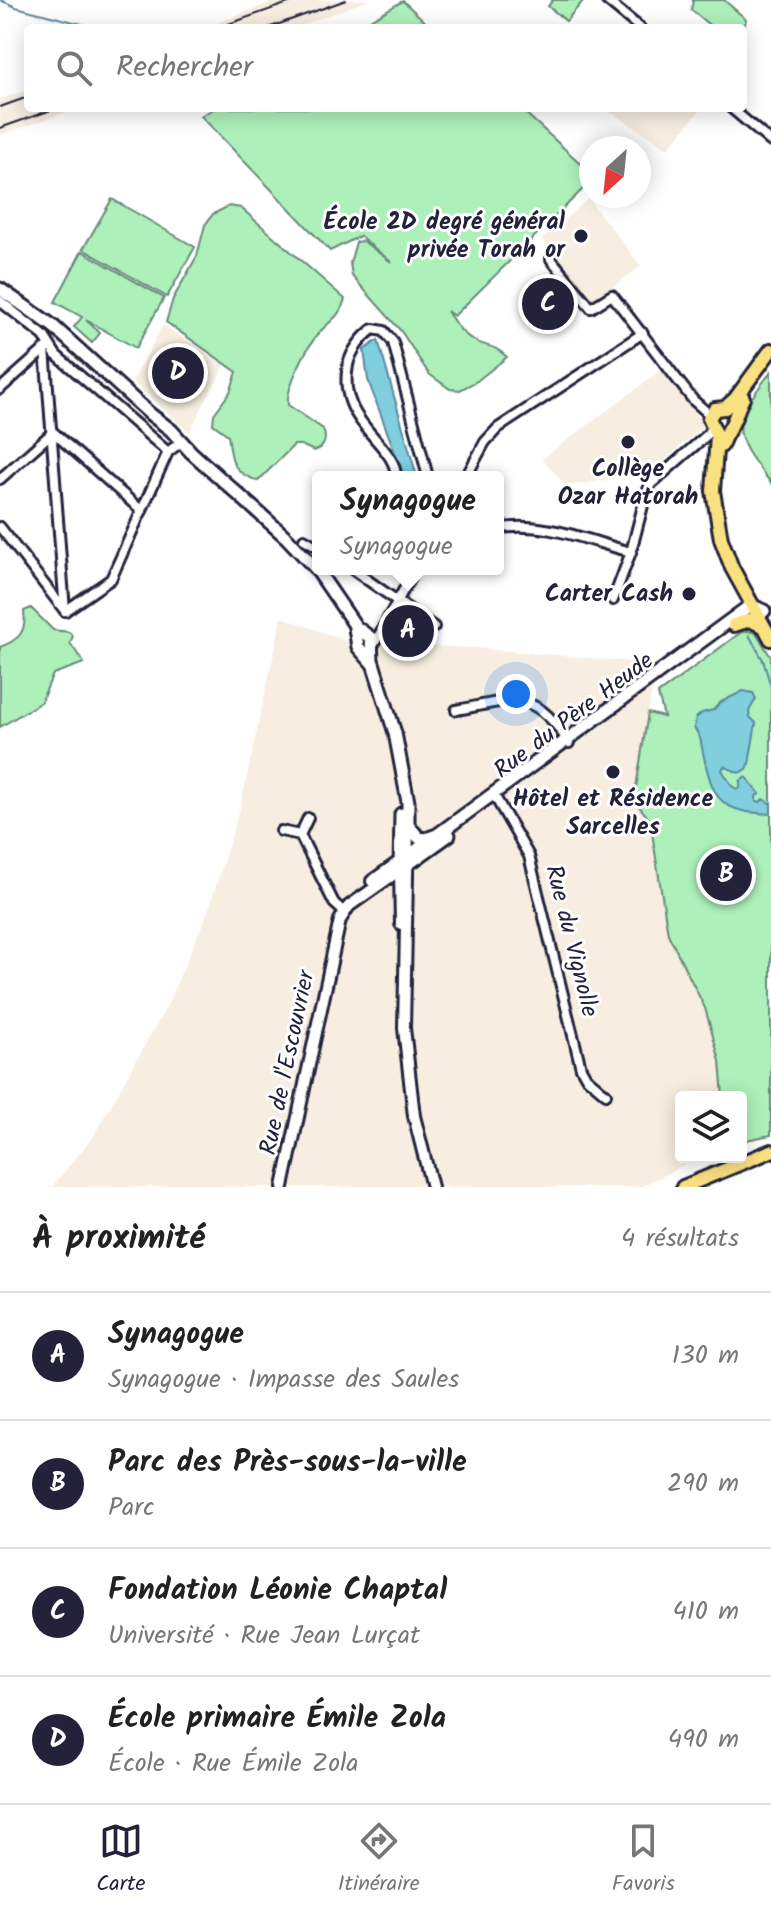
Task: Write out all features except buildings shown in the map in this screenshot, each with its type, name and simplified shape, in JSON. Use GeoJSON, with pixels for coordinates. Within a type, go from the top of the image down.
{"type":"FeatureCollection","features":[{"type":"Feature","properties":{"kind":"main road"},"geometry":{"type":"LineString","coordinates":[[0,282],[182,441],[312,565]]}},
{"type":"Feature","properties":{"kind":"main road"},"geometry":{"type":"LineString","coordinates":[[0,289],[37,315]]}},
{"type":"Feature","properties":{"kind":"main road"},"geometry":{"type":"LineString","coordinates":[[769,630],[732,568],[719,530],[713,480],[720,421],[771,350]]}},
{"type":"Feature","properties":{"kind":"main road"},"geometry":{"type":"LineString","coordinates":[[720,421],[771,360]]}},
{"type":"Feature","properties":{"kind":"main road"},"geometry":{"type":"LineString","coordinates":[[320,575],[369,641],[392,721],[408,825],[419,838],[437,835]]}},
{"type":"Feature","properties":{"kind":"main road","name":"Rue du Père Heude"},"geometry":{"type":"LineString","coordinates":[[568,742],[734,625],[755,605]]}},
{"type":"Feature","properties":{"kind":"main road","name":"Rue du Père Heude"},"geometry":{"type":"LineString","coordinates":[[404,860],[495,798],[755,605]]}},
{"type":"Feature","properties":{"kind":"main road"},"geometry":{"type":"LineString","coordinates":[[734,625],[750,620],[769,630]]}},
{"type":"Feature","properties":{"kind":"main road"},"geometry":{"type":"LineString","coordinates":[[404,786],[404,860]]}},
{"type":"Feature","properties":{"kind":"main road","name":"Rue du Père Heude"},"geometry":{"type":"LineString","coordinates":[[437,835],[495,798]]}},
{"type":"Feature","properties":{"kind":"main road"},"geometry":{"type":"LineString","coordinates":[[683,1187],[771,1151]]}},
{"type":"Feature","properties":{"kind":"main road"},"geometry":{"type":"LineString","coordinates":[[697,1187],[771,1158]]}},
{"type":"Feature","properties":{"kind":"street"},"geometry":{"type":"LineString","coordinates":[[606,0],[635,24]]}},
{"type":"Feature","properties":{"kind":"street"},"geometry":{"type":"LineString","coordinates":[[736,112],[771,142]]}},
{"type":"Feature","properties":{"kind":"street"},"geometry":{"type":"LineString","coordinates":[[551,259],[591,308],[612,295],[693,400],[720,421],[651,484],[613,600]]}},
{"type":"Feature","properties":{"kind":"street"},"geometry":{"type":"LineString","coordinates":[[0,301],[44,336],[48,348],[65,611]]}},
{"type":"Feature","properties":{"kind":"street"},"geometry":{"type":"LineString","coordinates":[[396,471],[349,402],[346,374],[350,357],[373,329],[384,331],[393,342],[426,471]]}},
{"type":"Feature","properties":{"kind":"street"},"geometry":{"type":"LineString","coordinates":[[469,471],[485,442],[498,428],[643,333]]}},
{"type":"Feature","properties":{"kind":"street"},"geometry":{"type":"LineString","coordinates":[[0,389],[48,348]]}},
{"type":"Feature","properties":{"kind":"street"},"geometry":{"type":"LineString","coordinates":[[48,348],[168,452]]}},
{"type":"Feature","properties":{"kind":"street"},"geometry":{"type":"LineString","coordinates":[[0,479],[53,432]]}},
{"type":"Feature","properties":{"kind":"street"},"geometry":{"type":"LineString","coordinates":[[53,432],[142,511]]}},
{"type":"Feature","properties":{"kind":"street"},"geometry":{"type":"LineString","coordinates":[[65,611],[111,579],[168,452],[182,441]]}},
{"type":"Feature","properties":{"kind":"street"},"geometry":{"type":"LineString","coordinates":[[504,528],[535,526],[631,552]]}},
{"type":"Feature","properties":{"kind":"street"},"geometry":{"type":"LineString","coordinates":[[0,527],[65,611]]}},
{"type":"Feature","properties":{"kind":"street"},"geometry":{"type":"LineString","coordinates":[[304,539],[312,544]]}},
{"type":"Feature","properties":{"kind":"street"},"geometry":{"type":"LineString","coordinates":[[360,575],[434,627]]}},
{"type":"Feature","properties":{"kind":"street"},"geometry":{"type":"LineString","coordinates":[[369,641],[398,603],[412,575]]}},
{"type":"Feature","properties":{"kind":"street"},"geometry":{"type":"LineString","coordinates":[[456,710],[513,700],[526,701],[540,709],[568,742]]}},
{"type":"Feature","properties":{"kind":"street","name":"Rue du Vignolle"},"geometry":{"type":"LineString","coordinates":[[495,798],[529,856],[581,1068],[586,1077],[606,1094]]}},
{"type":"Feature","properties":{"kind":"street"},"geometry":{"type":"LineString","coordinates":[[300,835],[308,818]]}},
{"type":"Feature","properties":{"kind":"street"},"geometry":{"type":"LineString","coordinates":[[408,825],[400,892],[404,957],[403,1016],[409,1086],[422,1154],[432,1187]]}},
{"type":"Feature","properties":{"kind":"street"},"geometry":{"type":"LineString","coordinates":[[281,831],[300,835]]}},
{"type":"Feature","properties":{"kind":"street"},"geometry":{"type":"LineString","coordinates":[[300,835],[331,896],[344,908]]}},
{"type":"Feature","properties":{"kind":"street","name":"Rue du Père Heude"},"geometry":{"type":"LineString","coordinates":[[404,860],[437,835]]}},
{"type":"Feature","properties":{"kind":"street"},"geometry":{"type":"LineString","coordinates":[[344,908],[380,884],[404,860]]}},
{"type":"Feature","properties":{"kind":"street"},"geometry":{"type":"LineString","coordinates":[[344,908],[404,860]]}},
{"type":"Feature","properties":{"kind":"street"},"geometry":{"type":"LineString","coordinates":[[404,860],[407,933],[404,957]]}},
{"type":"Feature","properties":{"kind":"street"},"geometry":{"type":"LineString","coordinates":[[380,884],[392,885],[400,892]]}},
{"type":"Feature","properties":{"kind":"street","name":"Rue de l'Escouvrier"},"geometry":{"type":"LineString","coordinates":[[283,1187],[333,946],[344,908]]}},
{"type":"Feature","properties":{"kind":"shaded area"},"geometry":{"type":"Polygon","coordinates":[[[278,0],[369,0],[305,24],[214,24],[278,0]]]}},
{"type":"Feature","properties":{"kind":"shaded area"},"geometry":{"type":"Polygon","coordinates":[[[24,91],[24,112],[66,112],[0,135],[0,99],[24,91]]]}},
{"type":"Feature","properties":{"kind":"shaded area"},"geometry":{"type":"Polygon","coordinates":[[[610,112],[699,112],[668,148],[610,112]]]}},
{"type":"Feature","properties":{"kind":"shaded area"},"geometry":{"type":"Polygon","coordinates":[[[579,207],[595,208],[641,266],[590,304],[542,239],[579,207]]]}},
{"type":"Feature","properties":{"kind":"shaded area"},"geometry":{"type":"Polygon","coordinates":[[[163,325],[225,365],[189,432],[132,382],[163,325]]]}},
{"type":"Feature","properties":{"kind":"shaded area"},"geometry":{"type":"Polygon","coordinates":[[[663,369],[702,423],[701,428],[650,473],[567,486],[542,459],[663,369]]]}},
{"type":"Feature","properties":{"kind":"shaded area"},"geometry":{"type":"Polygon","coordinates":[[[282,617],[348,642],[473,648],[656,664],[634,800],[650,820],[668,934],[705,1008],[720,1061],[722,1091],[675,1091],[675,1163],[688,1163],[640,1187],[52,1187],[93,1137],[166,1008],[208,912],[240,808],[282,617]]]}},
{"type":"Feature","properties":{"kind":"green space"},"geometry":{"type":"Polygon","coordinates":[[[553,0],[584,0],[566,21],[548,6],[553,0]]]}},
{"type":"Feature","properties":{"kind":"green space"},"geometry":{"type":"Polygon","coordinates":[[[693,0],[724,0],[746,19],[745,24],[708,24],[691,10],[693,0]]]}},
{"type":"Feature","properties":{"kind":"green space"},"geometry":{"type":"Polygon","coordinates":[[[403,1],[428,24],[363,24],[403,1]]]}},
{"type":"Feature","properties":{"kind":"green space"},"geometry":{"type":"Polygon","coordinates":[[[208,112],[524,112],[579,162],[579,193],[454,316],[447,311],[469,337],[507,357],[477,381],[460,390],[450,389],[429,374],[401,331],[352,276],[350,263],[356,242],[363,241],[391,262],[360,236],[330,251],[201,116],[208,112]]]}},
{"type":"Feature","properties":{"kind":"green space"},"geometry":{"type":"Polygon","coordinates":[[[112,199],[195,247],[167,297],[83,249],[112,199]]]}},
{"type":"Feature","properties":{"kind":"green space"},"geometry":{"type":"Polygon","coordinates":[[[229,206],[241,208],[345,299],[337,315],[308,348],[293,379],[288,398],[288,405],[323,429],[324,443],[314,451],[294,445],[258,481],[237,468],[228,435],[213,424],[214,414],[230,392],[237,372],[166,322],[173,299],[197,256],[205,225],[213,214],[229,206]]]}},
{"type":"Feature","properties":{"kind":"green space"},"geometry":{"type":"Polygon","coordinates":[[[82,251],[164,298],[136,348],[86,320],[100,333],[92,343],[74,327],[82,317],[55,302],[82,251]]]}},
{"type":"Feature","properties":{"kind":"green space"},"geometry":{"type":"Polygon","coordinates":[[[771,372],[771,483],[748,451],[740,428],[748,404],[771,372]]]}},
{"type":"Feature","properties":{"kind":"green space"},"geometry":{"type":"Polygon","coordinates":[[[31,608],[53,630],[69,632],[73,636],[70,643],[84,663],[53,674],[41,702],[0,727],[0,647],[20,634],[24,611],[31,608]]]}},
{"type":"Feature","properties":{"kind":"green space"},"geometry":{"type":"Polygon","coordinates":[[[740,633],[756,633],[771,657],[771,1135],[747,1140],[747,1091],[722,1091],[720,1061],[705,1008],[668,934],[650,820],[634,800],[648,713],[664,717],[658,694],[740,633]]]}},
{"type":"Feature","properties":{"kind":"water"},"geometry":{"type":"Polygon","coordinates":[[[378,340],[415,471],[402,471],[368,380],[364,350],[378,340]]]}},
{"type":"Feature","properties":{"kind":"water"},"geometry":{"type":"Polygon","coordinates":[[[743,691],[753,693],[756,699],[749,711],[756,723],[749,764],[739,773],[724,766],[722,770],[737,789],[746,777],[760,794],[756,796],[756,802],[763,799],[771,804],[771,814],[742,811],[723,802],[712,785],[700,738],[694,728],[696,718],[702,713],[713,710],[721,702],[743,691]]]}},
{"type":"Feature","properties":{"kind":"waterway"},"geometry":{"type":"LineString","coordinates":[[0,0],[82,24]]}},
{"type":"Feature","properties":{"kind":"waterway"},"geometry":{"type":"LineString","coordinates":[[749,635],[763,660],[771,687]]}},
{"type":"Feature","properties":{"kind":"railway"},"geometry":{"type":"LineString","coordinates":[[228,24],[297,0]]}},
{"type":"Feature","properties":{"kind":"railway"},"geometry":{"type":"LineString","coordinates":[[279,24],[346,0]]}},
{"type":"Feature","properties":{"kind":"railway"},"geometry":{"type":"LineString","coordinates":[[0,107],[24,98]]}},
{"type":"Feature","properties":{"kind":"railway"},"geometry":{"type":"LineString","coordinates":[[0,128],[46,112]]}},
{"type":"Feature","properties":{"kind":"place","name":"École 2D degré général privée Torah or"},"geometry":{"type":"Point","coordinates":[581,236]}},
{"type":"Feature","properties":{"kind":"place","name":"Fondation Léonie Chaptal"},"geometry":{"type":"Point","coordinates":[548,304]}},
{"type":"Feature","properties":{"kind":"place","name":"École primaire Émile Zola"},"geometry":{"type":"Point","coordinates":[178,373]}},
{"type":"Feature","properties":{"kind":"place","name":"Collège Ozar Hatorah"},"geometry":{"type":"Point","coordinates":[628,442]}},
{"type":"Feature","properties":{"kind":"place","name":"Carter Cash"},"geometry":{"type":"Point","coordinates":[689,594]}},
{"type":"Feature","properties":{"kind":"place","name":"Synagogue"},"geometry":{"type":"Point","coordinates":[408,631]}},
{"type":"Feature","properties":{"kind":"place","name":"Hôtel et Résidence Sarcelles"},"geometry":{"type":"Point","coordinates":[613,772]}},
{"type":"Feature","properties":{"kind":"place","name":"Parc des Près-sous-la-ville"},"geometry":{"type":"Point","coordinates":[726,875]}}]}
